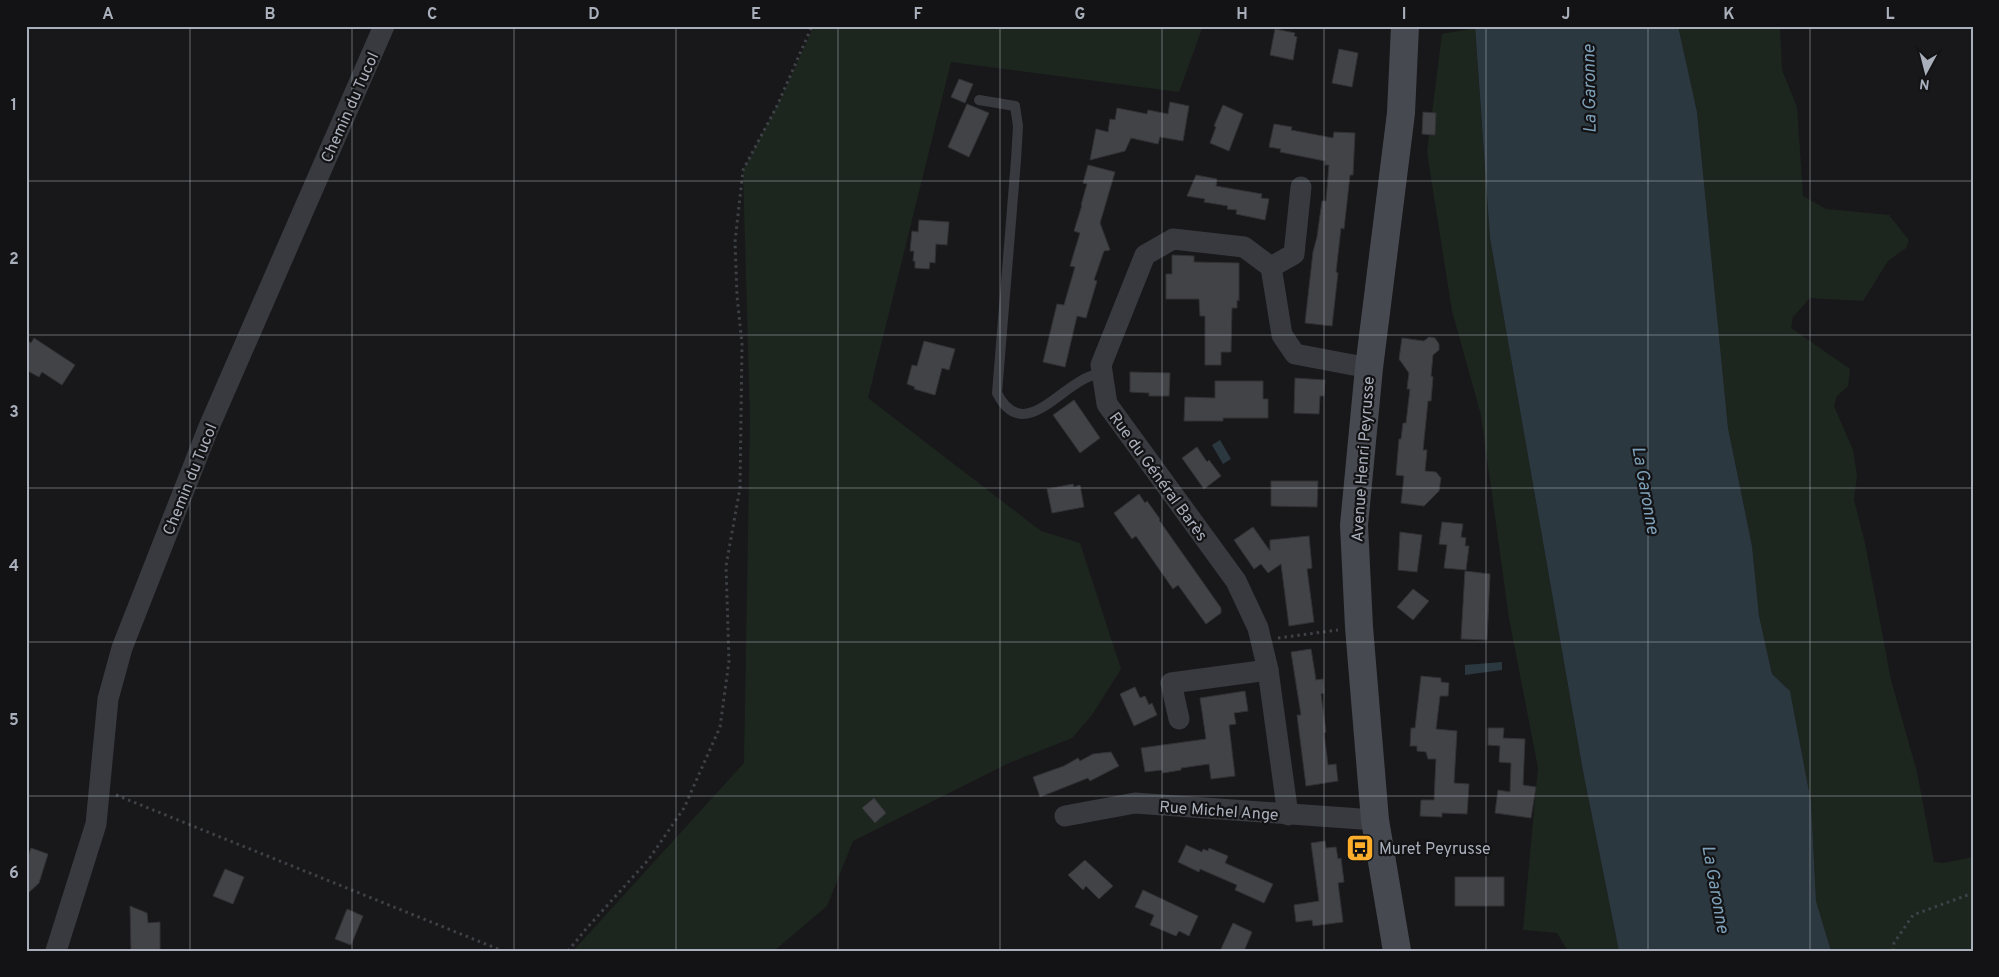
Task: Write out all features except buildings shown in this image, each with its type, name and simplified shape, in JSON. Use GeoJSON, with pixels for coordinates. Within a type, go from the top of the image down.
{"type":"FeatureCollection","features":[{"type":"Feature","properties":{"kind":"street","name":"Chemin du Tucol"},"geometry":{"type":"LineString","coordinates":[[56,951],[96,824],[108,700],[122,648],[208,429],[384,26]]}},
{"type":"Feature","properties":{"kind":"street","name":"Avenue Henri Peyrusse"},"geometry":{"type":"LineString","coordinates":[[1397,951],[1375,820],[1359,627],[1354,525],[1368,368],[1401,113],[1405,26]]}},
{"type":"Feature","properties":{"kind":"street"},"geometry":{"type":"LineString","coordinates":[[1301,187],[1294,254],[1271,267],[1282,335],[1295,354],[1368,368]]}},
{"type":"Feature","properties":{"kind":"street","name":"Rue du Général Barès"},"geometry":{"type":"LineString","coordinates":[[1271,267],[1244,247],[1173,239],[1144,255],[1101,365],[1107,404],[1236,581],[1262,640],[1268,670],[1288,815]]}},
{"type":"Feature","properties":{"kind":"street"},"geometry":{"type":"LineString","coordinates":[[1179,719],[1171,683],[1268,670]]}},
{"type":"Feature","properties":{"kind":"street","name":"Rue Michel Ange"},"geometry":{"type":"LineString","coordinates":[[1064,816],[1135,803],[1375,820]]}},
{"type":"Feature","properties":{"kind":"lane"},"geometry":{"type":"LineString","coordinates":[[979,100],[1015,106],[1018,126],[1013,216],[997,393],[1006,408],[1016,412],[1035,412],[1091,376],[1103,375]]}},
{"type":"Feature","properties":{"kind":"path"},"geometry":{"type":"LineString","coordinates":[[568,951],[649,859],[684,808],[720,727],[728,661],[726,566],[740,488],[742,344],[737,296],[735,242],[743,170],[777,106],[812,26]]}},
{"type":"Feature","properties":{"kind":"path"},"geometry":{"type":"LineString","coordinates":[[1262,640],[1359,627]]}},
{"type":"Feature","properties":{"kind":"path"},"geometry":{"type":"LineString","coordinates":[[98,800],[111,793],[503,951]]}},
{"type":"Feature","properties":{"kind":"path"},"geometry":{"type":"LineString","coordinates":[[1893,951],[1894,943],[1913,915],[1973,893]]}},
{"type":"Feature","properties":{"kind":"shaded area"},"geometry":{"type":"Polygon","coordinates":[[[814,26],[1203,26],[1179,92],[951,62],[868,398],[1041,531],[1080,543],[1121,669],[1092,715],[1072,738],[1009,763],[853,841],[827,906],[774,951],[573,951],[744,763],[750,419],[743,170],[783,94],[814,26]]]}},
{"type":"Feature","properties":{"kind":"shaded area"},"geometry":{"type":"Polygon","coordinates":[[[1678,26],[1780,26],[1782,70],[1797,107],[1803,196],[1826,209],[1889,215],[1909,240],[1906,248],[1888,261],[1863,301],[1810,298],[1793,317],[1791,328],[1850,369],[1848,386],[1837,396],[1834,406],[1853,450],[1857,475],[1854,500],[1865,543],[1891,680],[1917,772],[1934,862],[1944,863],[1973,857],[1973,951],[1831,951],[1816,901],[1811,802],[1790,691],[1772,674],[1759,616],[1752,546],[1728,428],[1697,112],[1678,26]]]}},
{"type":"Feature","properties":{"kind":"shaded area"},"geometry":{"type":"Polygon","coordinates":[[[1475,28],[1490,238],[1583,771],[1619,951],[1568,951],[1557,933],[1523,930],[1538,768],[1509,618],[1481,415],[1452,311],[1427,152],[1442,34],[1475,28]]]}},
{"type":"Feature","properties":{"kind":"water","name":"La Garonne"},"geometry":{"type":"Polygon","coordinates":[[[1475,26],[1678,26],[1697,112],[1728,428],[1752,546],[1759,616],[1772,674],[1790,691],[1811,802],[1816,901],[1831,951],[1619,951],[1583,771],[1490,238],[1475,26]]]}},
{"type":"Feature","properties":{"kind":"water"},"geometry":{"type":"Polygon","coordinates":[[[1220,440],[1231,459],[1223,464],[1212,445],[1220,440]]]}},
{"type":"Feature","properties":{"kind":"water"},"geometry":{"type":"Polygon","coordinates":[[[1502,662],[1502,670],[1465,675],[1465,665],[1502,662]]]}},
{"type":"Feature","properties":{"kind":"place","name":"Muret Peyrusse"},"geometry":{"type":"Point","coordinates":[1360,848]}}]}
